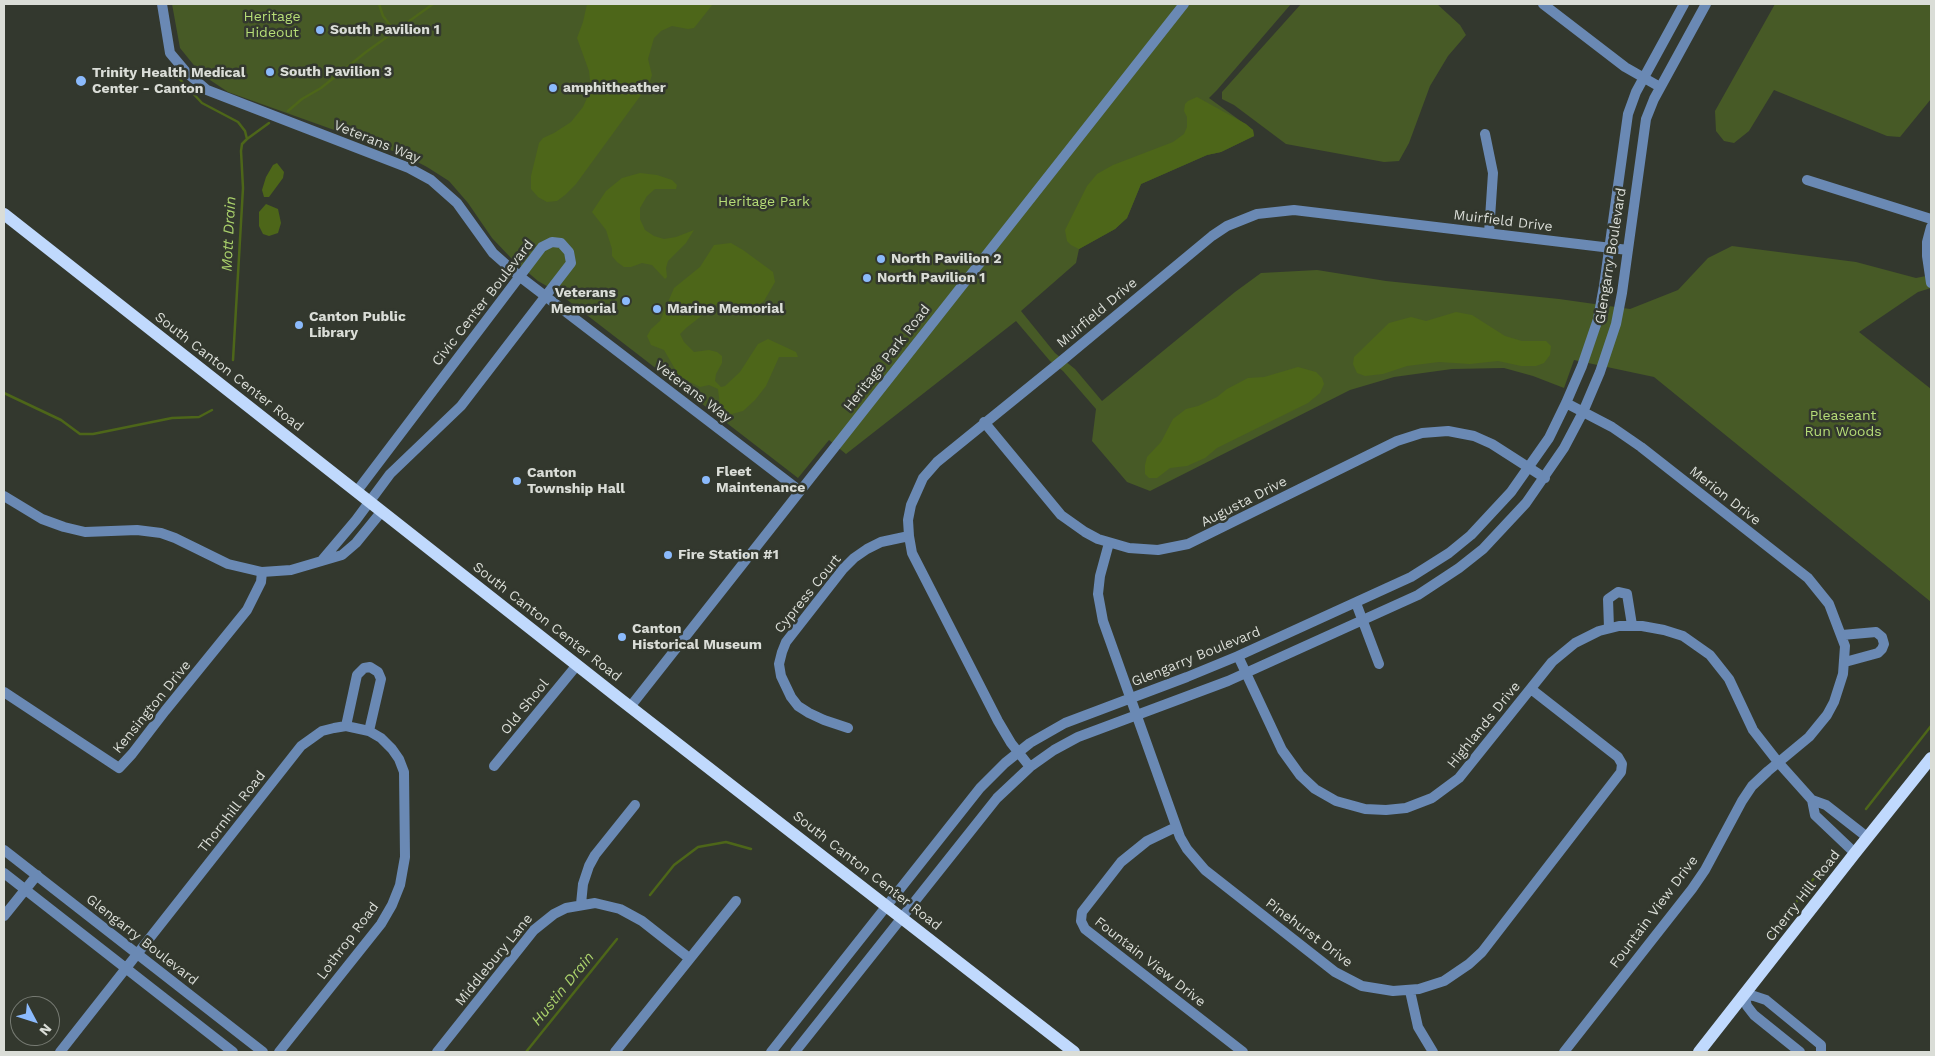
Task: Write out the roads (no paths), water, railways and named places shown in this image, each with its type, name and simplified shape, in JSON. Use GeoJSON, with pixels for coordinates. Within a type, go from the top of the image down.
{"type":"FeatureCollection","features":[{"type":"Feature","properties":{"kind":"main road","name":"South Canton Center Road"},"geometry":{"type":"LineString","coordinates":[[4,214],[577,665],[1074,1052]]}},
{"type":"Feature","properties":{"kind":"main road","name":"Cherry Hill Road"},"geometry":{"type":"LineString","coordinates":[[1699,1052],[1931,758]]}},
{"type":"Feature","properties":{"kind":"street","name":"Veterans Way"},"geometry":{"type":"LineString","coordinates":[[162,4],[170,53],[186,72],[207,90],[409,168],[431,180],[457,202],[493,252],[519,276],[800,491]]}},
{"type":"Feature","properties":{"kind":"street","name":"Heritage Park Road"},"geometry":{"type":"LineString","coordinates":[[630,706],[1184,4]]}},
{"type":"Feature","properties":{"kind":"street"},"geometry":{"type":"LineString","coordinates":[[1543,4],[1604,52],[1660,87]]}},
{"type":"Feature","properties":{"kind":"street","name":"Glengarry Boulevard"},"geometry":{"type":"LineString","coordinates":[[771,1052],[968,803],[994,773],[1042,734],[1064,723],[1238,656],[1411,577],[1449,553],[1492,514],[1529,468],[1549,438],[1582,366],[1598,319],[1625,126],[1631,103],[1684,4]]}},
{"type":"Feature","properties":{"kind":"street","name":"Glengarry Boulevard"},"geometry":{"type":"LineString","coordinates":[[795,1052],[983,815],[1007,787],[1030,766],[1054,750],[1078,738],[1246,673],[1418,595],[1459,568],[1505,527],[1545,478],[1564,448],[1583,412],[1600,372],[1616,324],[1628,250],[1643,130],[1649,109],[1706,4]]}},
{"type":"Feature","properties":{"kind":"street"},"geometry":{"type":"LineString","coordinates":[[1485,134],[1493,173],[1489,233]]}},
{"type":"Feature","properties":{"kind":"street"},"geometry":{"type":"LineString","coordinates":[[1807,180],[1931,219]]}},
{"type":"Feature","properties":{"kind":"street","name":"Muirfield Drive"},"geometry":{"type":"LineString","coordinates":[[1030,766],[1018,752],[998,721],[912,553],[908,536],[911,505],[923,478],[937,462],[1212,236],[1243,218],[1267,211],[1294,210],[1628,250]]}},
{"type":"Feature","properties":{"kind":"street"},"geometry":{"type":"LineString","coordinates":[[1931,227],[1927,256],[1931,283]]}},
{"type":"Feature","properties":{"kind":"street","name":"Civic Center Boulevard"},"geometry":{"type":"LineString","coordinates":[[324,559],[390,474],[461,406],[571,263],[569,252],[561,243],[552,242],[542,247],[357,491]]}},
{"type":"Feature","properties":{"kind":"street","name":"Merion Drive"},"geometry":{"type":"LineString","coordinates":[[1566,403],[1612,427],[1642,447],[1808,578],[1829,604],[1846,646],[1845,662],[1837,694],[1827,715],[1809,737],[1778,762]]}},
{"type":"Feature","properties":{"kind":"street","name":"Augusta Drive"},"geometry":{"type":"LineString","coordinates":[[984,422],[1062,515],[1085,532],[1109,544],[1147,550],[1168,549],[1188,544],[1397,441],[1422,433],[1448,431],[1474,436],[1492,444],[1545,478]]}},
{"type":"Feature","properties":{"kind":"street"},"geometry":{"type":"LineString","coordinates":[[4,496],[42,519],[64,527],[85,532],[137,530],[161,533],[228,564],[262,572],[291,570],[342,554],[356,544],[382,512]]}},
{"type":"Feature","properties":{"kind":"street","name":"Cypress Court"},"geometry":{"type":"LineString","coordinates":[[848,728],[824,720],[798,706],[791,697],[781,676],[779,664],[782,652],[786,642],[843,569],[854,558],[881,542],[908,536]]}},
{"type":"Feature","properties":{"kind":"street","name":"Pinehurst Drive"},"geometry":{"type":"LineString","coordinates":[[1109,544],[1100,576],[1099,604],[1103,621],[1176,827],[1187,849],[1204,870],[1335,972],[1353,982],[1372,989],[1393,992],[1428,987],[1444,981],[1476,958],[1622,772],[1622,764],[1618,757],[1530,689]]}},
{"type":"Feature","properties":{"kind":"street"},"geometry":{"type":"LineString","coordinates":[[1449,553],[1459,568]]}},
{"type":"Feature","properties":{"kind":"street","name":"Kensington Drive"},"geometry":{"type":"LineString","coordinates":[[4,692],[119,768],[247,610],[261,582],[262,572]]}},
{"type":"Feature","properties":{"kind":"street"},"geometry":{"type":"LineString","coordinates":[[1609,628],[1608,599],[1618,592],[1627,594],[1632,626]]}},
{"type":"Feature","properties":{"kind":"street"},"geometry":{"type":"LineString","coordinates":[[1356,603],[1379,664]]}},
{"type":"Feature","properties":{"kind":"street","name":"Highlands Drive"},"geometry":{"type":"LineString","coordinates":[[1238,656],[1282,750],[1300,775],[1315,789],[1336,801],[1355,807],[1376,810],[1396,809],[1416,805],[1432,798],[1449,787],[1466,771],[1530,689],[1566,648],[1587,636],[1609,628],[1652,627],[1674,633],[1694,643],[1710,655],[1729,679],[1753,730],[1778,762],[1812,800],[1816,815],[1855,853]]}},
{"type":"Feature","properties":{"kind":"street"},"geometry":{"type":"LineString","coordinates":[[1842,635],[1876,632],[1882,637],[1884,644],[1878,653],[1845,662]]}},
{"type":"Feature","properties":{"kind":"street","name":"Old Shool"},"geometry":{"type":"LineString","coordinates":[[494,766],[577,665]]}},
{"type":"Feature","properties":{"kind":"street"},"geometry":{"type":"LineString","coordinates":[[346,726],[357,675],[364,668],[370,667],[378,672],[381,679],[369,731]]}},
{"type":"Feature","properties":{"kind":"street","name":"Thornhill Road"},"geometry":{"type":"LineString","coordinates":[[60,1052],[302,746],[322,731],[346,726],[369,731]]}},
{"type":"Feature","properties":{"kind":"street","name":"Lothrop Road"},"geometry":{"type":"LineString","coordinates":[[279,1052],[381,924],[392,904],[403,871],[404,772],[399,759],[387,743],[369,731]]}},
{"type":"Feature","properties":{"kind":"street","name":"Fountain View Drive"},"geometry":{"type":"LineString","coordinates":[[1564,1052],[1692,889],[1705,870],[1746,794],[1778,762]]}},
{"type":"Feature","properties":{"kind":"street","name":"Highlands Drive"},"geometry":{"type":"LineString","coordinates":[[1812,800],[1826,805],[1867,837]]}},
{"type":"Feature","properties":{"kind":"street"},"geometry":{"type":"LineString","coordinates":[[968,803],[983,815]]}},
{"type":"Feature","properties":{"kind":"street"},"geometry":{"type":"LineString","coordinates":[[581,904],[583,884],[589,866],[595,855],[635,805]]}},
{"type":"Feature","properties":{"kind":"street","name":"Fountain View Drive"},"geometry":{"type":"LineString","coordinates":[[1176,827],[1147,841],[1122,862],[1082,912],[1081,922],[1085,928],[1243,1052]]}},
{"type":"Feature","properties":{"kind":"street","name":"Glengarry Boulevard"},"geometry":{"type":"LineString","coordinates":[[4,850],[263,1052]]}},
{"type":"Feature","properties":{"kind":"street"},"geometry":{"type":"LineString","coordinates":[[4,873],[233,1052]]}},
{"type":"Feature","properties":{"kind":"street"},"geometry":{"type":"LineString","coordinates":[[4,916],[37,874]]}},
{"type":"Feature","properties":{"kind":"street"},"geometry":{"type":"LineString","coordinates":[[615,1052],[736,901]]}},
{"type":"Feature","properties":{"kind":"street","name":"Middlebury Lane"},"geometry":{"type":"LineString","coordinates":[[437,1052],[534,930],[554,914],[581,904],[609,905],[633,915],[689,958]]}},
{"type":"Feature","properties":{"kind":"street"},"geometry":{"type":"LineString","coordinates":[[831,977],[846,988]]}},
{"type":"Feature","properties":{"kind":"street"},"geometry":{"type":"LineString","coordinates":[[1410,991],[1418,1027],[1433,1052]]}},
{"type":"Feature","properties":{"kind":"street"},"geometry":{"type":"LineString","coordinates":[[1806,1033],[1797,1050],[1754,1015],[1747,1006],[1744,995],[1766,1000],[1806,1033],[1821,1046],[1821,1052]]}},
{"type":"Feature","properties":{"kind":"waterway"},"geometry":{"type":"LineString","coordinates":[[379,4],[383,16],[395,32]]}},
{"type":"Feature","properties":{"kind":"waterway","name":"Mott Drain"},"geometry":{"type":"LineString","coordinates":[[288,111],[433,4]]}},
{"type":"Feature","properties":{"kind":"waterway"},"geometry":{"type":"LineString","coordinates":[[174,73],[202,103],[238,122],[245,131],[247,139]]}},
{"type":"Feature","properties":{"kind":"waterway","name":"Mott Drain"},"geometry":{"type":"LineString","coordinates":[[233,360],[243,188],[242,144],[269,123]]}},
{"type":"Feature","properties":{"kind":"waterway","name":"Mott Drain"},"geometry":{"type":"LineString","coordinates":[[4,393],[61,420],[80,434],[93,434],[172,418],[199,417],[212,410]]}},
{"type":"Feature","properties":{"kind":"waterway"},"geometry":{"type":"LineString","coordinates":[[1866,809],[1931,726]]}},
{"type":"Feature","properties":{"kind":"waterway","name":"Hustin Drain"},"geometry":{"type":"LineString","coordinates":[[650,895],[674,865],[698,847],[726,842],[751,849]]}},
{"type":"Feature","properties":{"kind":"waterway"},"geometry":{"type":"LineString","coordinates":[[1770,937],[1832,854]]}},
{"type":"Feature","properties":{"kind":"waterway","name":"Hustin Drain"},"geometry":{"type":"LineString","coordinates":[[526,1052],[617,939]]}},
{"type":"Feature","properties":{"kind":"place","name":"South Pavilion 1"},"geometry":{"type":"Point","coordinates":[320,30]}},
{"type":"Feature","properties":{"kind":"place","name":"South Pavilion 3"},"geometry":{"type":"Point","coordinates":[270,72]}},
{"type":"Feature","properties":{"kind":"place","name":"Trinity Health Medical Center - Canton"},"geometry":{"type":"Point","coordinates":[81,81]}},
{"type":"Feature","properties":{"kind":"place","name":"amphitheather"},"geometry":{"type":"Point","coordinates":[553,88]}},
{"type":"Feature","properties":{"kind":"place","name":"North Pavilion 2"},"geometry":{"type":"Point","coordinates":[881,259]}},
{"type":"Feature","properties":{"kind":"place","name":"North Pavilion 1"},"geometry":{"type":"Point","coordinates":[867,278]}},
{"type":"Feature","properties":{"kind":"place","name":"Veterans Memorial"},"geometry":{"type":"Point","coordinates":[626,301]}},
{"type":"Feature","properties":{"kind":"place","name":"Marine Memorial"},"geometry":{"type":"Point","coordinates":[657,309]}},
{"type":"Feature","properties":{"kind":"place","name":"Canton Public Library"},"geometry":{"type":"Point","coordinates":[299,325]}},
{"type":"Feature","properties":{"kind":"place","name":"Fleet Maintenance"},"geometry":{"type":"Point","coordinates":[706,480]}},
{"type":"Feature","properties":{"kind":"place","name":"Canton Township Hall"},"geometry":{"type":"Point","coordinates":[517,481]}},
{"type":"Feature","properties":{"kind":"place","name":"Fire Station #1"},"geometry":{"type":"Point","coordinates":[668,555]}},
{"type":"Feature","properties":{"kind":"place","name":"Canton Historical Museum"},"geometry":{"type":"Point","coordinates":[622,637]}},
{"type":"Feature","properties":{"kind":"park label","name":"Heritage Hideout"},"geometry":{"type":"Point","coordinates":[272,25]}},
{"type":"Feature","properties":{"kind":"park label","name":"Heritage Park"},"geometry":{"type":"Point","coordinates":[764,202]}},
{"type":"Feature","properties":{"kind":"park label","name":"Pleaseant Run Woods"},"geometry":{"type":"Point","coordinates":[1843,424]}}]}
